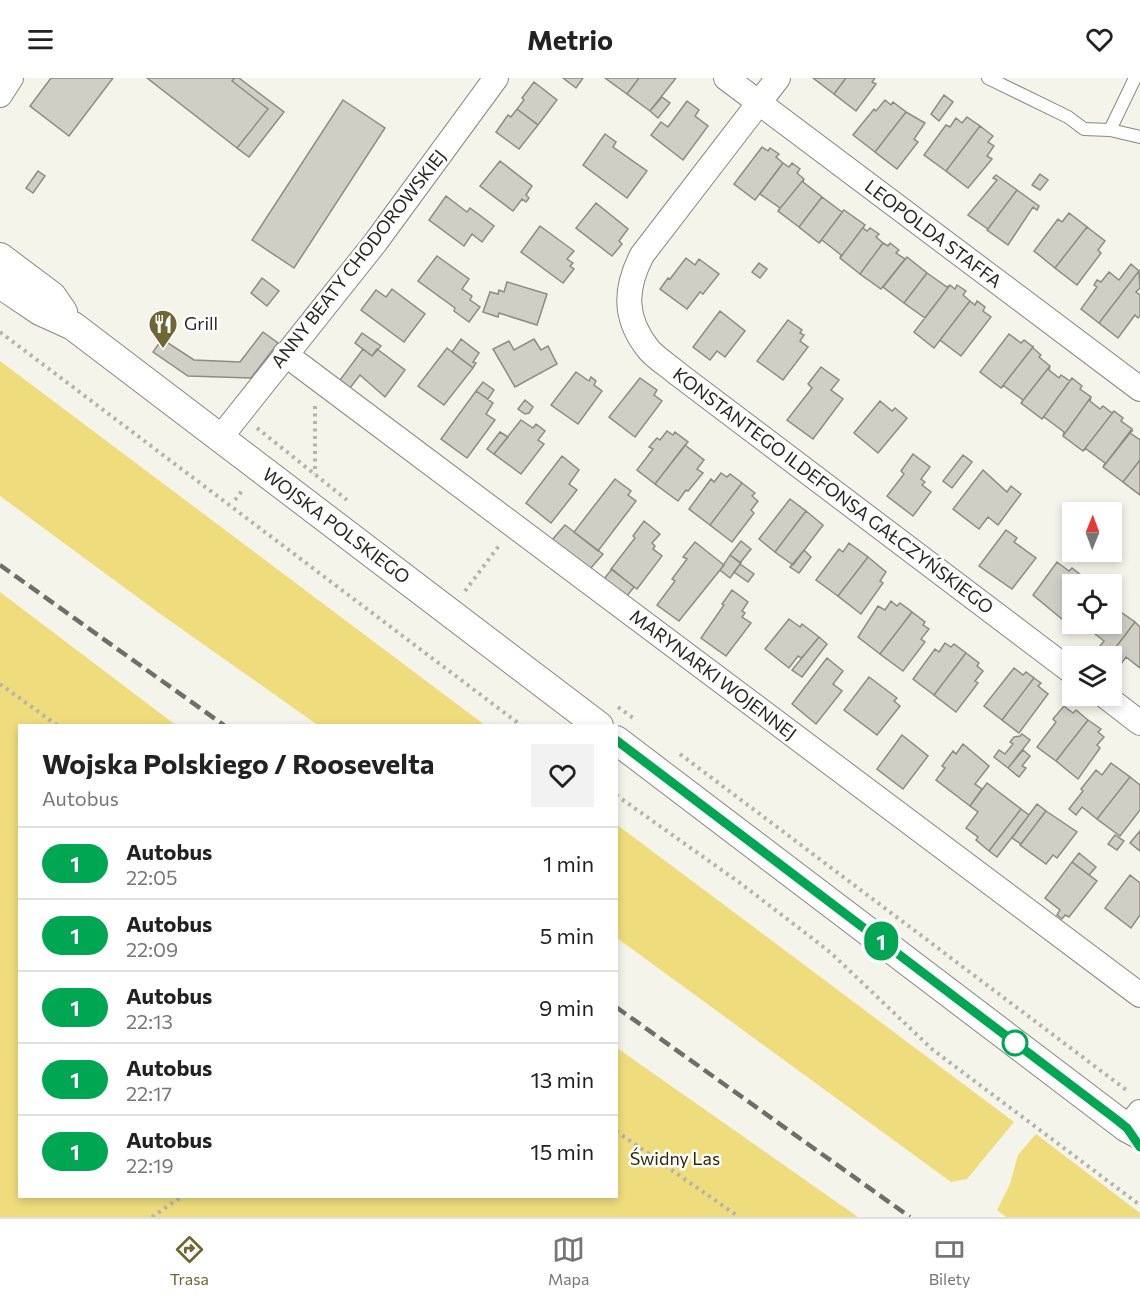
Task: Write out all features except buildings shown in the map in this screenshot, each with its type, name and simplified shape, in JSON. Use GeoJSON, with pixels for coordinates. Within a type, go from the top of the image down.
{"type":"FeatureCollection","features":[{"type":"Feature","properties":{"kind":"street"},"geometry":{"type":"LineString","coordinates":[[0,95],[11,78]]}},
{"type":"Feature","properties":{"kind":"street","name":"ANNY BEATY CHODOROWSKIEJ"},"geometry":{"type":"LineString","coordinates":[[220,438],[375,243],[496,78]]}},
{"type":"Feature","properties":{"kind":"street","name":"LEOPOLDA STAFFA"},"geometry":{"type":"LineString","coordinates":[[726,78],[1140,389]]}},
{"type":"Feature","properties":{"kind":"street","name":"KONSTANTEGO ILDEFONSA GAŁCZYŃSKIEGO"},"geometry":{"type":"LineString","coordinates":[[778,78],[642,255],[634,270],[628,303],[632,324],[650,351],[1062,664]]}},
{"type":"Feature","properties":{"kind":"street","name":"WOJSKA POLSKIEGO"},"geometry":{"type":"LineString","coordinates":[[0,257],[52,296],[73,326]]}},
{"type":"Feature","properties":{"kind":"street","name":"WOJSKA POLSKIEGO"},"geometry":{"type":"LineString","coordinates":[[0,284],[40,311],[73,326],[220,438],[608,716]]}},
{"type":"Feature","properties":{"kind":"street","name":"MARYNARKI WOJENNEJ"},"geometry":{"type":"LineString","coordinates":[[285,354],[1140,995]]}},
{"type":"Feature","properties":{"kind":"street"},"geometry":{"type":"LineString","coordinates":[[1118,706],[1140,723]]}},
{"type":"Feature","properties":{"kind":"street"},"geometry":{"type":"LineString","coordinates":[[626,730],[1135,1123]]}},
{"type":"Feature","properties":{"kind":"lane"},"geometry":{"type":"LineString","coordinates":[[988,78],[1068,117],[1084,129],[1110,130],[1140,137]]}},
{"type":"Feature","properties":{"kind":"lane"},"geometry":{"type":"LineString","coordinates":[[1110,130],[1135,78]]}},
{"type":"Feature","properties":{"kind":"path"},"geometry":{"type":"LineString","coordinates":[[0,332],[519,724]]}},
{"type":"Feature","properties":{"kind":"path"},"geometry":{"type":"LineString","coordinates":[[315,400],[315,475]]}},
{"type":"Feature","properties":{"kind":"path"},"geometry":{"type":"LineString","coordinates":[[251,424],[353,504]]}},
{"type":"Feature","properties":{"kind":"path"},"geometry":{"type":"LineString","coordinates":[[465,591],[514,525]]}},
{"type":"Feature","properties":{"kind":"path"},"geometry":{"type":"LineString","coordinates":[[456,583],[475,598]]}},
{"type":"Feature","properties":{"kind":"path"},"geometry":{"type":"LineString","coordinates":[[0,684],[55,724]]}},
{"type":"Feature","properties":{"kind":"path"},"geometry":{"type":"LineString","coordinates":[[608,716],[626,730]]}},
{"type":"Feature","properties":{"kind":"path"},"geometry":{"type":"LineString","coordinates":[[674,749],[1135,1123]]}},
{"type":"Feature","properties":{"kind":"path"},"geometry":{"type":"LineString","coordinates":[[618,796],[808,935],[848,969],[933,1050],[1140,1205]]}},
{"type":"Feature","properties":{"kind":"path"},"geometry":{"type":"LineString","coordinates":[[618,1132],[739,1217]]}},
{"type":"Feature","properties":{"kind":"path"},"geometry":{"type":"LineString","coordinates":[[152,1217],[180,1198]]}},
{"type":"Feature","properties":{"kind":"green space"},"geometry":{"type":"Polygon","coordinates":[[[0,361],[483,724],[316,724],[159,613],[0,496],[0,361]]]}},
{"type":"Feature","properties":{"kind":"green space","name":"Świdny Las"},"geometry":{"type":"Polygon","coordinates":[[[0,592],[174,724],[18,724],[18,1198],[618,1198],[618,1049],[858,1217],[0,1217],[0,592]]]}},
{"type":"Feature","properties":{"kind":"green space"},"geometry":{"type":"Polygon","coordinates":[[[618,825],[1014,1122],[967,1179],[951,1182],[618,939],[618,825]]]}},
{"type":"Feature","properties":{"kind":"green space"},"geometry":{"type":"Polygon","coordinates":[[[1036,1134],[1140,1213],[1140,1217],[1006,1217],[997,1210],[1010,1184],[1018,1155],[1036,1134]]]}},
{"type":"Feature","properties":{"kind":"railway"},"geometry":{"type":"LineString","coordinates":[[0,565],[222,724]]}},
{"type":"Feature","properties":{"kind":"railway"},"geometry":{"type":"LineString","coordinates":[[618,1008],[910,1217]]}},
{"type":"Feature","properties":{"kind":"bus line","name":"1"},"geometry":{"type":"LineString","coordinates":[[618,742],[1117,1120],[1127,1128],[1140,1147]]}},
{"type":"Feature","properties":{"kind":"place","name":"Grill"},"geometry":{"type":"Point","coordinates":[163,350]}}]}
